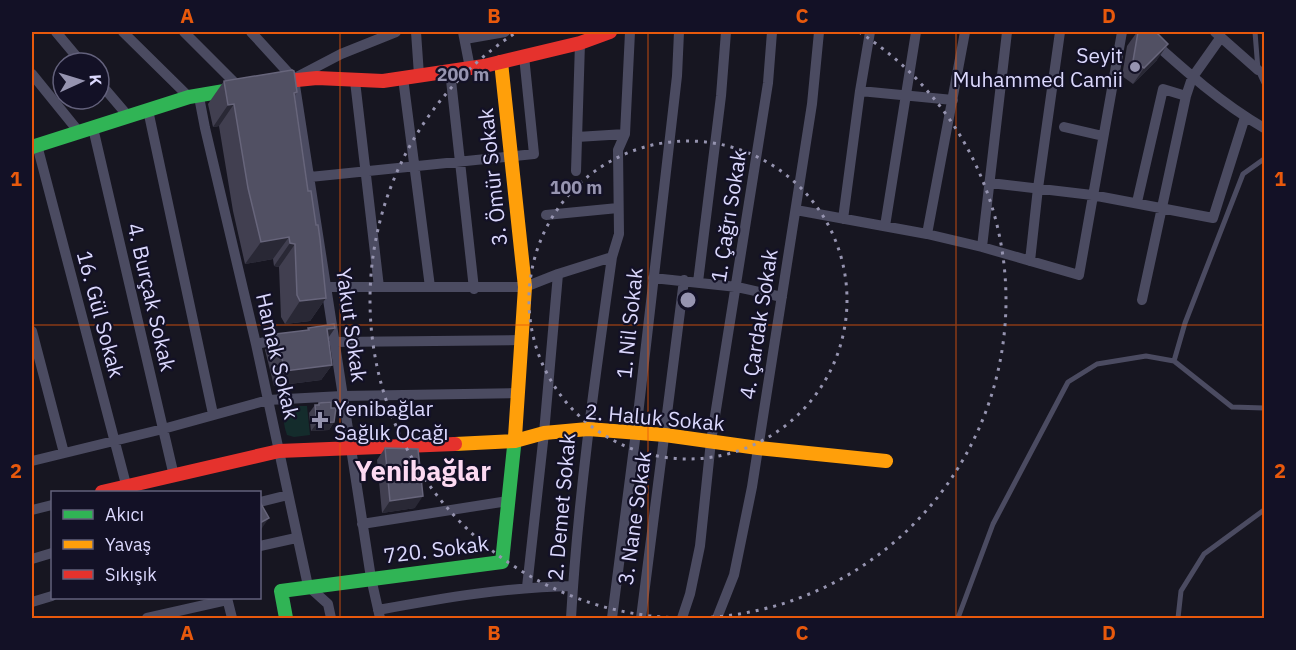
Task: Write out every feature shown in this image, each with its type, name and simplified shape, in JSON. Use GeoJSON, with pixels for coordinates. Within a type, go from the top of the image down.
{"type":"FeatureCollection","features":[{"type":"Feature","properties":{"kind":"street"},"geometry":{"type":"LineString","coordinates":[[56,32],[72,51]]}},
{"type":"Feature","properties":{"kind":"street"},"geometry":{"type":"LineString","coordinates":[[123,32],[195,96]]}},
{"type":"Feature","properties":{"kind":"street"},"geometry":{"type":"LineString","coordinates":[[184,32],[252,86]]}},
{"type":"Feature","properties":{"kind":"street"},"geometry":{"type":"LineString","coordinates":[[253,34],[266,32]]}},
{"type":"Feature","properties":{"kind":"street"},"geometry":{"type":"LineString","coordinates":[[294,79],[381,34],[396,32]]}},
{"type":"Feature","properties":{"kind":"street"},"geometry":{"type":"LineString","coordinates":[[416,32],[419,75]]}},
{"type":"Feature","properties":{"kind":"street"},"geometry":{"type":"LineString","coordinates":[[470,68],[464,35],[505,32]]}},
{"type":"Feature","properties":{"kind":"street"},"geometry":{"type":"LineString","coordinates":[[571,32],[580,43],[576,171]]}},
{"type":"Feature","properties":{"kind":"street"},"geometry":{"type":"LineString","coordinates":[[33,144],[195,96],[294,79],[383,81],[470,68],[580,43],[610,32]]}},
{"type":"Feature","properties":{"kind":"street","name":"2. Demet Sokak"},"geometry":{"type":"LineString","coordinates":[[571,618],[588,429],[612,257],[619,234],[618,150],[625,134],[630,32]]}},
{"type":"Feature","properties":{"kind":"street","name":"1. Nil Sokak"},"geometry":{"type":"LineString","coordinates":[[612,618],[677,76],[679,32]]}},
{"type":"Feature","properties":{"kind":"street"},"geometry":{"type":"LineString","coordinates":[[698,282],[721,96],[726,32]]}},
{"type":"Feature","properties":{"kind":"street","name":"1. Çağrı Sokak"},"geometry":{"type":"LineString","coordinates":[[682,618],[690,594],[700,546],[711,441],[768,83],[772,32]]}},
{"type":"Feature","properties":{"kind":"street","name":"4. Çardak Sokak"},"geometry":{"type":"LineString","coordinates":[[717,618],[734,575],[758,448],[812,104],[819,32]]}},
{"type":"Feature","properties":{"kind":"street"},"geometry":{"type":"LineString","coordinates":[[843,219],[870,32]]}},
{"type":"Feature","properties":{"kind":"street"},"geometry":{"type":"LineString","coordinates":[[885,226],[916,32]]}},
{"type":"Feature","properties":{"kind":"street"},"geometry":{"type":"LineString","coordinates":[[927,234],[965,32]]}},
{"type":"Feature","properties":{"kind":"street"},"geometry":{"type":"LineString","coordinates":[[982,247],[1007,32]]}},
{"type":"Feature","properties":{"kind":"street"},"geometry":{"type":"LineString","coordinates":[[1030,261],[1060,32]]}},
{"type":"Feature","properties":{"kind":"street"},"geometry":{"type":"LineString","coordinates":[[796,210],[927,234],[982,247],[1079,276],[1122,32]]}},
{"type":"Feature","properties":{"kind":"street"},"geometry":{"type":"LineString","coordinates":[[1142,32],[1192,78],[1245,117],[1264,128]]}},
{"type":"Feature","properties":{"kind":"street"},"geometry":{"type":"LineString","coordinates":[[253,34],[294,79]]}},
{"type":"Feature","properties":{"kind":"street"},"geometry":{"type":"LineString","coordinates":[[1142,300],[1186,96],[1192,78],[1218,34],[1258,70]]}},
{"type":"Feature","properties":{"kind":"street"},"geometry":{"type":"LineString","coordinates":[[310,177],[534,154],[524,56]]}},
{"type":"Feature","properties":{"kind":"street","name":"3. Ömür Sokak"},"geometry":{"type":"LineString","coordinates":[[501,62],[525,287]]}},
{"type":"Feature","properties":{"kind":"street"},"geometry":{"type":"LineString","coordinates":[[450,71],[474,289]]}},
{"type":"Feature","properties":{"kind":"street"},"geometry":{"type":"LineString","coordinates":[[32,75],[86,130]]}},
{"type":"Feature","properties":{"kind":"street"},"geometry":{"type":"LineString","coordinates":[[403,78],[430,287]]}},
{"type":"Feature","properties":{"kind":"street","name":"Yakut Sokak"},"geometry":{"type":"LineString","coordinates":[[294,79],[326,287],[327,331],[334,342],[362,524],[379,614]]}},
{"type":"Feature","properties":{"kind":"street"},"geometry":{"type":"LineString","coordinates":[[355,81],[379,287]]}},
{"type":"Feature","properties":{"kind":"street"},"geometry":{"type":"LineString","coordinates":[[1137,202],[1163,89],[1186,96]]}},
{"type":"Feature","properties":{"kind":"street"},"geometry":{"type":"LineString","coordinates":[[860,91],[953,100]]}},
{"type":"Feature","properties":{"kind":"street"},"geometry":{"type":"LineString","coordinates":[[111,96],[128,116]]}},
{"type":"Feature","properties":{"kind":"street","name":"Hamak Sokak"},"geometry":{"type":"LineString","coordinates":[[195,96],[199,97],[256,344],[308,586]]}},
{"type":"Feature","properties":{"kind":"street"},"geometry":{"type":"LineString","coordinates":[[148,110],[213,414]]}},
{"type":"Feature","properties":{"kind":"street"},"geometry":{"type":"LineString","coordinates":[[990,183],[1137,202],[1213,218],[1245,117]]}},
{"type":"Feature","properties":{"kind":"street"},"geometry":{"type":"LineString","coordinates":[[1064,127],[1103,136]]}},
{"type":"Feature","properties":{"kind":"street","name":"4. Burçak Sokak"},"geometry":{"type":"LineString","coordinates":[[86,130],[174,476]]}},
{"type":"Feature","properties":{"kind":"street"},"geometry":{"type":"LineString","coordinates":[[577,137],[625,134]]}},
{"type":"Feature","properties":{"kind":"street","name":"16. Gül Sokak"},"geometry":{"type":"LineString","coordinates":[[33,144],[127,489]]}},
{"type":"Feature","properties":{"kind":"street"},"geometry":{"type":"LineString","coordinates":[[546,215],[618,208]]}},
{"type":"Feature","properties":{"kind":"street"},"geometry":{"type":"LineString","coordinates":[[326,287],[474,289],[525,287],[612,257]]}},
{"type":"Feature","properties":{"kind":"street"},"geometry":{"type":"LineString","coordinates":[[527,586],[544,434],[558,274]]}},
{"type":"Feature","properties":{"kind":"street"},"geometry":{"type":"LineString","coordinates":[[653,278],[737,287],[782,297]]}},
{"type":"Feature","properties":{"kind":"street","name":"3. Nane Sokak"},"geometry":{"type":"LineString","coordinates":[[641,618],[684,280]]}},
{"type":"Feature","properties":{"kind":"street","name":"720. Sokak"},"geometry":{"type":"LineString","coordinates":[[286,618],[281,591],[502,562],[515,441],[525,287]]}},
{"type":"Feature","properties":{"kind":"street"},"geometry":{"type":"LineString","coordinates":[[32,331],[64,453]]}},
{"type":"Feature","properties":{"kind":"street"},"geometry":{"type":"LineString","coordinates":[[256,344],[300,336]]}},
{"type":"Feature","properties":{"kind":"street"},"geometry":{"type":"LineString","coordinates":[[334,342],[522,340]]}},
{"type":"Feature","properties":{"kind":"street"},"geometry":{"type":"LineString","coordinates":[[32,460],[163,429],[268,400],[342,396],[518,393]]}},
{"type":"Feature","properties":{"kind":"street","name":"2. Haluk Sokak"},"geometry":{"type":"LineString","coordinates":[[110,491],[127,489],[279,451],[515,441],[544,434],[588,429],[665,435],[758,448],[886,461]]}},
{"type":"Feature","properties":{"kind":"street"},"geometry":{"type":"LineString","coordinates":[[261,502],[288,495]]}},
{"type":"Feature","properties":{"kind":"street"},"geometry":{"type":"LineString","coordinates":[[362,524],[508,501]]}},
{"type":"Feature","properties":{"kind":"street"},"geometry":{"type":"LineString","coordinates":[[32,510],[51,505]]}},
{"type":"Feature","properties":{"kind":"street"},"geometry":{"type":"LineString","coordinates":[[261,546],[296,538]]}},
{"type":"Feature","properties":{"kind":"street"},"geometry":{"type":"LineString","coordinates":[[32,559],[51,553]]}},
{"type":"Feature","properties":{"kind":"street"},"geometry":{"type":"LineString","coordinates":[[308,586],[328,604],[331,618]]}},
{"type":"Feature","properties":{"kind":"street"},"geometry":{"type":"LineString","coordinates":[[379,614],[454,596],[527,586],[573,586]]}},
{"type":"Feature","properties":{"kind":"street"},"geometry":{"type":"LineString","coordinates":[[32,602],[51,596]]}},
{"type":"Feature","properties":{"kind":"street"},"geometry":{"type":"LineString","coordinates":[[147,618],[173,616],[227,599],[232,618]]}},
{"type":"Feature","properties":{"kind":"lane"},"geometry":{"type":"LineString","coordinates":[[1254,32],[1258,70],[1264,83]]}},
{"type":"Feature","properties":{"kind":"lane"},"geometry":{"type":"LineString","coordinates":[[1174,361],[1185,323],[1243,174],[1264,159]]}},
{"type":"Feature","properties":{"kind":"lane"},"geometry":{"type":"LineString","coordinates":[[958,618],[993,524],[1068,382],[1097,364],[1146,356],[1174,361],[1232,407],[1264,408]]}},
{"type":"Feature","properties":{"kind":"lane"},"geometry":{"type":"LineString","coordinates":[[1178,618],[1181,591],[1204,554],[1264,510]]}},
{"type":"Feature","properties":{"kind":"green space"},"geometry":{"type":"Polygon","coordinates":[[[294,406],[307,406],[310,435],[294,437],[287,435],[284,418],[287,411],[294,406]]]}},
{"type":"Feature","properties":{"kind":"building"},"geometry":{"type":"Polygon","coordinates":[[[1138,32],[1156,32],[1168,44],[1144,68],[1133,61],[1138,32]]]}},
{"type":"Feature","properties":{"kind":"building"},"geometry":{"type":"Polygon","coordinates":[[[292,70],[297,92],[294,93],[308,191],[311,191],[316,225],[318,225],[326,298],[300,301],[297,295],[295,244],[290,243],[289,237],[261,242],[248,188],[234,104],[228,105],[224,81],[292,70]]]}},
{"type":"Feature","properties":{"kind":"building"},"geometry":{"type":"Polygon","coordinates":[[[334,324],[335,328],[327,329],[332,365],[285,371],[276,334],[334,324]]]}},
{"type":"Feature","properties":{"kind":"building"},"geometry":{"type":"Polygon","coordinates":[[[331,402],[331,408],[336,408],[334,422],[317,423],[315,405],[331,402]]]}},
{"type":"Feature","properties":{"kind":"building"},"geometry":{"type":"Polygon","coordinates":[[[385,448],[418,449],[423,496],[390,501],[385,448]]]}},
{"type":"Feature","properties":{"kind":"building"},"geometry":{"type":"Polygon","coordinates":[[[261,504],[269,518],[261,522],[261,504]]]}},
{"type":"Feature","properties":{"kind":"traffic: fast"},"geometry":{"type":"LineString","coordinates":[[32,147],[189,97],[236,89]]}},
{"type":"Feature","properties":{"kind":"traffic: fast"},"geometry":{"type":"LineString","coordinates":[[286,618],[281,591],[502,562],[515,437]]}},
{"type":"Feature","properties":{"kind":"traffic: slow"},"geometry":{"type":"LineString","coordinates":[[501,62],[525,287],[515,437]]}},
{"type":"Feature","properties":{"kind":"traffic: slow"},"geometry":{"type":"LineString","coordinates":[[455,444],[515,441],[544,433],[588,429],[665,435],[758,448],[886,461]]}},
{"type":"Feature","properties":{"kind":"traffic: jam"},"geometry":{"type":"LineString","coordinates":[[277,82],[317,78],[383,81],[484,66],[580,43],[610,32]]}},
{"type":"Feature","properties":{"kind":"traffic: jam"},"geometry":{"type":"LineString","coordinates":[[106,491],[279,451],[455,444]]}},
{"type":"Feature","properties":{"kind":"place","name":"Seyit Muhammed Camii"},"geometry":{"type":"Point","coordinates":[1135,67]}},
{"type":"Feature","properties":{"kind":"place","name":"Yenibağlar Sağlık Ocağı"},"geometry":{"type":"Point","coordinates":[320,420]}},
{"type":"Feature","properties":{"kind":"district","name":"Yenibağlar"},"geometry":{"type":"Point","coordinates":[423,470]}}]}
